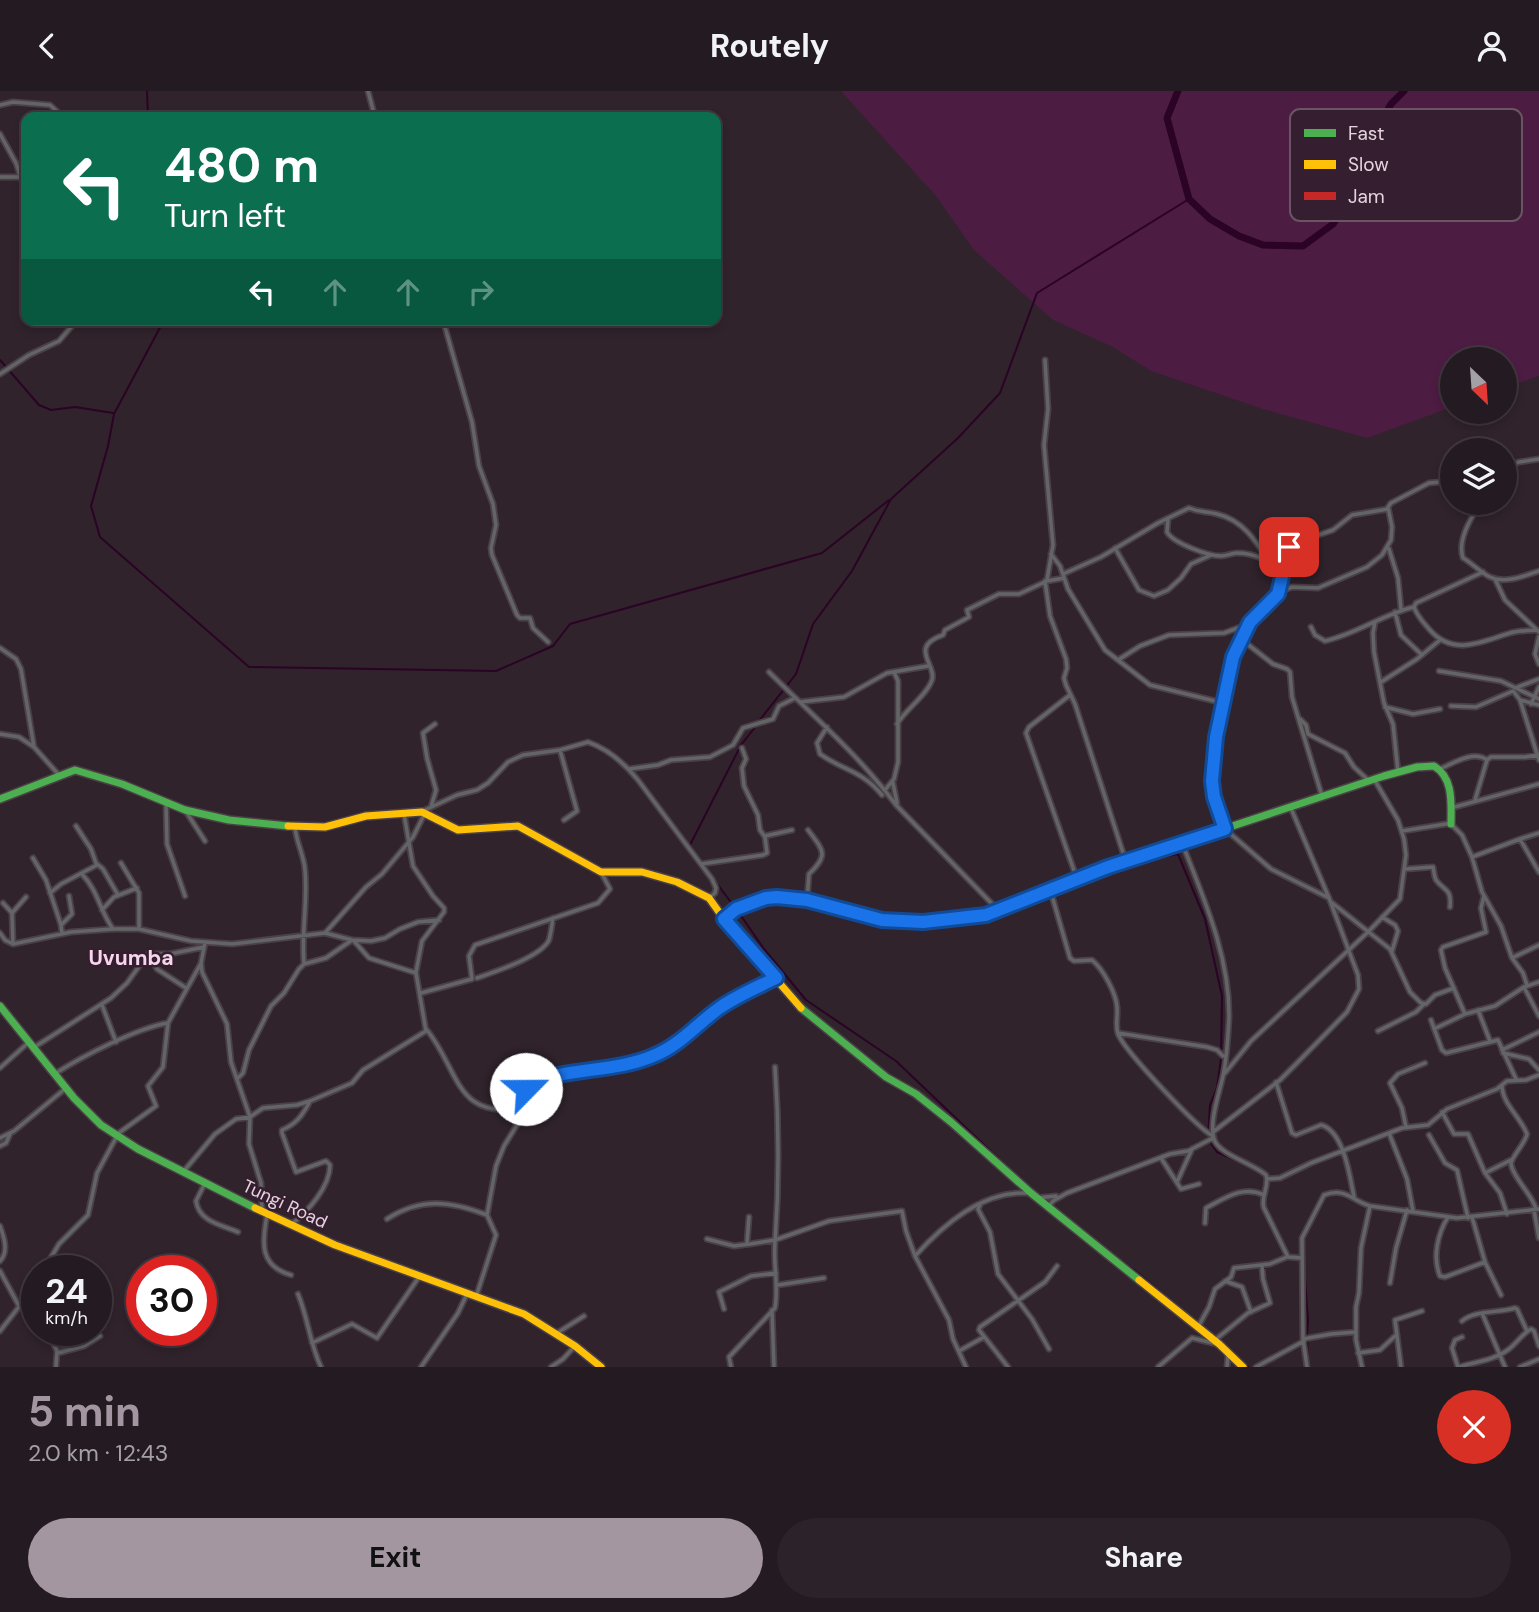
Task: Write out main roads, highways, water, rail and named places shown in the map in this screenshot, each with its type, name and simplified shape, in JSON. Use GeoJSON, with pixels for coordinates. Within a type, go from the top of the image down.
{"type":"FeatureCollection","features":[{"type":"Feature","properties":{"kind":"waterway"},"geometry":{"type":"LineString","coordinates":[[147,91],[148,112]]}},
{"type":"Feature","properties":{"kind":"waterway"},"geometry":{"type":"LineString","coordinates":[[1178,91],[1167,118],[1189,199],[1210,219],[1239,236],[1263,245],[1303,246],[1335,221]]}},
{"type":"Feature","properties":{"kind":"waterway"},"geometry":{"type":"LineString","coordinates":[[1388,109],[1404,91]]}},
{"type":"Feature","properties":{"kind":"waterway"},"geometry":{"type":"LineString","coordinates":[[759,721],[796,674],[813,624],[852,571],[891,499],[958,438],[1000,393],[1037,293],[1189,199]]}},
{"type":"Feature","properties":{"kind":"waterway"},"geometry":{"type":"LineString","coordinates":[[161,326],[114,414],[91,506],[100,537],[249,667],[496,671],[553,646],[570,624],[822,553],[889,500]]}},
{"type":"Feature","properties":{"kind":"waterway"},"geometry":{"type":"LineString","coordinates":[[0,360],[39,405],[51,410],[75,407],[113,413]]}},
{"type":"Feature","properties":{"kind":"waterway"},"geometry":{"type":"LineString","coordinates":[[696,855],[690,845],[741,745],[756,726]]}},
{"type":"Feature","properties":{"kind":"waterway"},"geometry":{"type":"LineString","coordinates":[[837,911],[857,921],[890,927],[973,923],[1006,914],[1022,905],[1100,875],[1178,854],[1205,919],[1222,996],[1221,1059],[1217,1088],[1210,1105],[1208,1139],[1217,1152],[1246,1165]]}},
{"type":"Feature","properties":{"kind":"waterway"},"geometry":{"type":"LineString","coordinates":[[712,877],[736,909]]}},
{"type":"Feature","properties":{"kind":"waterway"},"geometry":{"type":"LineString","coordinates":[[739,913],[764,949],[806,1000],[896,1061],[1026,1185],[1099,1244]]}},
{"type":"Feature","properties":{"kind":"waterway"},"geometry":{"type":"LineString","coordinates":[[1106,1250],[1216,1338]]}},
{"type":"Feature","properties":{"kind":"waterway"},"geometry":{"type":"LineString","coordinates":[[1304,1267],[1308,1366]]}},
{"type":"Feature","properties":{"kind":"waterway"},"geometry":{"type":"LineString","coordinates":[[1223,1344],[1248,1367]]}},
{"type":"Feature","properties":{"kind":"district","name":"Uvumba"},"geometry":{"type":"Point","coordinates":[131,958]}}]}
